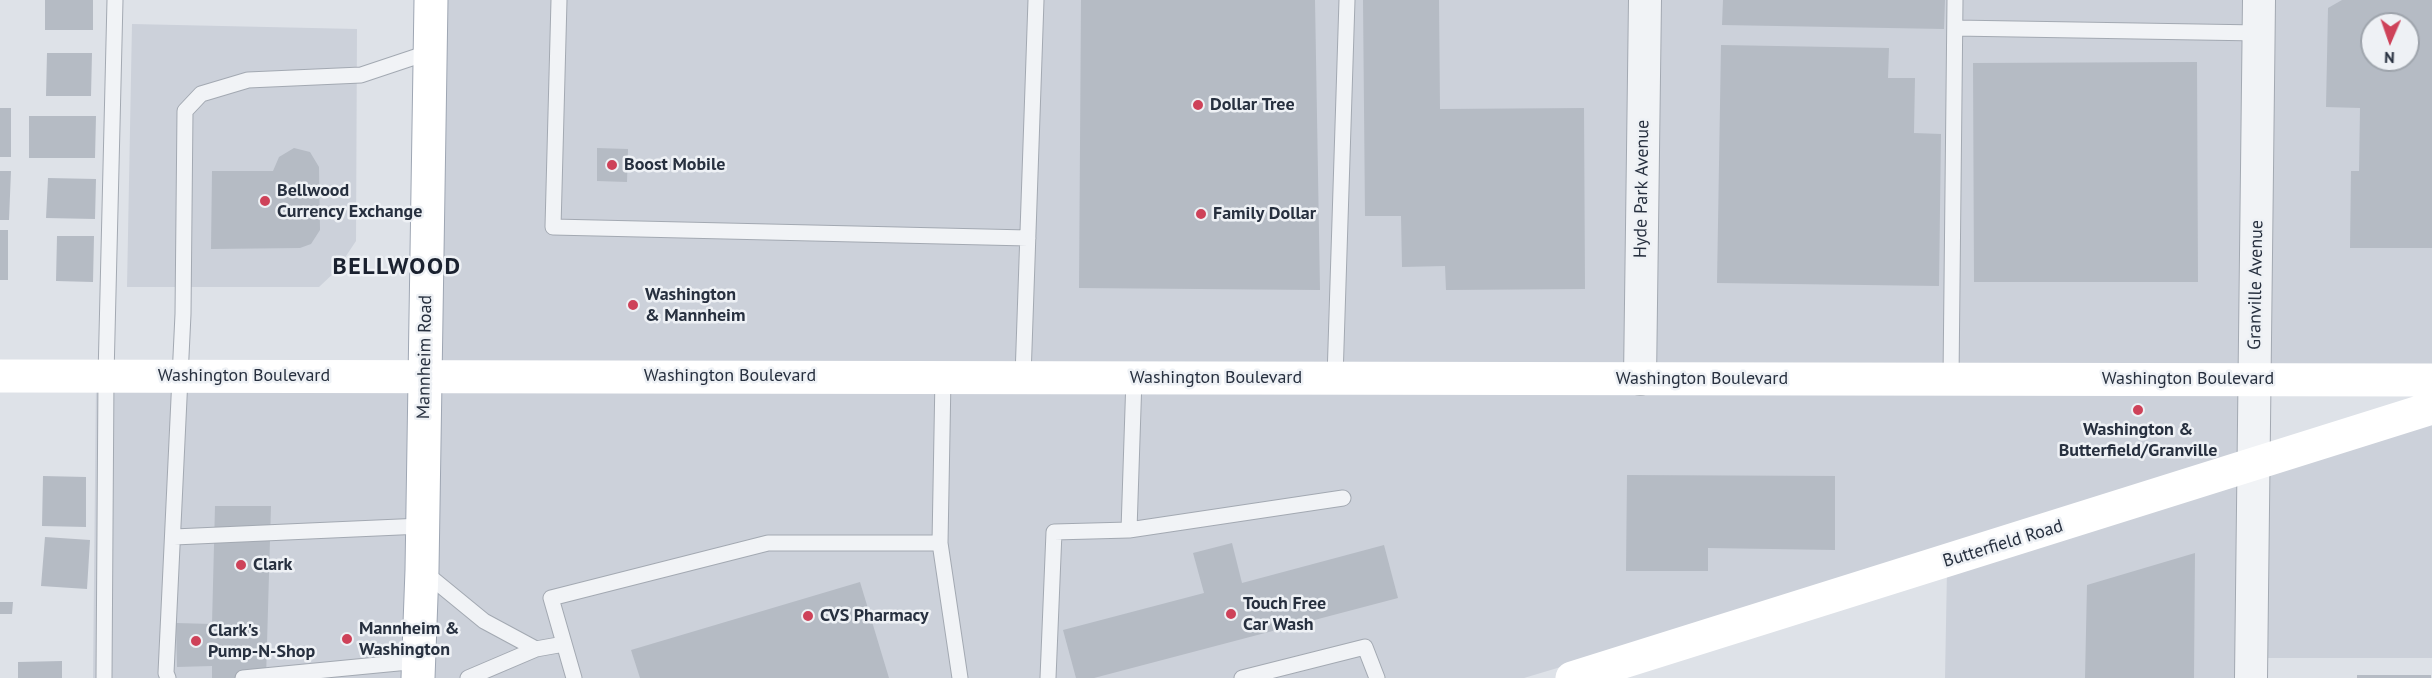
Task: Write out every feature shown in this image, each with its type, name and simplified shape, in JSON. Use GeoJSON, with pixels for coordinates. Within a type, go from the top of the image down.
{"type":"FeatureCollection","features":[{"type":"Feature","properties":{"kind":"main road","name":"Mannheim Road"},"geometry":{"type":"LineString","coordinates":[[418,669],[422,570],[431,0]]}},
{"type":"Feature","properties":{"kind":"main road","name":"Washington Boulevard"},"geometry":{"type":"LineString","coordinates":[[0,376],[2432,380]]}},
{"type":"Feature","properties":{"kind":"main road","name":"Butterfield Road"},"geometry":{"type":"LineString","coordinates":[[1572,678],[1628,670],[2432,408]]}},
{"type":"Feature","properties":{"kind":"street","name":"Hyde Park Avenue"},"geometry":{"type":"LineString","coordinates":[[1640,379],[1645,0]]}},
{"type":"Feature","properties":{"kind":"street","name":"Granville Avenue"},"geometry":{"type":"LineString","coordinates":[[2251,678],[2259,0]]}},
{"type":"Feature","properties":{"kind":"lane"},"geometry":{"type":"LineString","coordinates":[[104,678],[106,376],[115,0]]}},
{"type":"Feature","properties":{"kind":"lane"},"geometry":{"type":"LineString","coordinates":[[558,0],[553,227],[1028,238]]}},
{"type":"Feature","properties":{"kind":"lane"},"geometry":{"type":"LineString","coordinates":[[1023,377],[1036,0]]}},
{"type":"Feature","properties":{"kind":"lane"},"geometry":{"type":"LineString","coordinates":[[1335,378],[1347,0]]}},
{"type":"Feature","properties":{"kind":"lane"},"geometry":{"type":"LineString","coordinates":[[1951,379],[1955,0]]}},
{"type":"Feature","properties":{"kind":"lane"},"geometry":{"type":"LineString","coordinates":[[1955,28],[2259,33]]}},
{"type":"Feature","properties":{"kind":"lane"},"geometry":{"type":"LineString","coordinates":[[168,678],[166,673],[181,376],[185,111],[201,94],[248,80],[361,75],[430,52]]}},
{"type":"Feature","properties":{"kind":"lane"},"geometry":{"type":"LineString","coordinates":[[943,377],[940,543],[960,678]]}},
{"type":"Feature","properties":{"kind":"lane"},"geometry":{"type":"LineString","coordinates":[[1129,530],[1134,378]]}},
{"type":"Feature","properties":{"kind":"lane"},"geometry":{"type":"LineString","coordinates":[[1048,678],[1054,532],[1129,530],[1343,498]]}},
{"type":"Feature","properties":{"kind":"lane"},"geometry":{"type":"LineString","coordinates":[[174,537],[422,526]]}},
{"type":"Feature","properties":{"kind":"lane"},"geometry":{"type":"LineString","coordinates":[[574,678],[551,598],[768,543],[940,543]]}},
{"type":"Feature","properties":{"kind":"lane"},"geometry":{"type":"LineString","coordinates":[[422,570],[484,621],[536,650]]}},
{"type":"Feature","properties":{"kind":"lane"},"geometry":{"type":"LineString","coordinates":[[468,678],[536,650],[564,644]]}},
{"type":"Feature","properties":{"kind":"lane"},"geometry":{"type":"LineString","coordinates":[[1242,678],[1365,647],[1377,678]]}},
{"type":"Feature","properties":{"kind":"lane"},"geometry":{"type":"LineString","coordinates":[[243,678],[418,669]]}},
{"type":"Feature","properties":{"kind":"shaded area"},"geometry":{"type":"Polygon","coordinates":[[[437,0],[2432,0],[2432,374],[432,370],[437,0]]]}},
{"type":"Feature","properties":{"kind":"shaded area"},"geometry":{"type":"Polygon","coordinates":[[[132,24],[357,29],[356,241],[336,271],[319,287],[127,287],[132,24]]]}},
{"type":"Feature","properties":{"kind":"shaded area"},"geometry":{"type":"Polygon","coordinates":[[[96,384],[415,384],[410,678],[93,678],[96,384]]]}},
{"type":"Feature","properties":{"kind":"shaded area"},"geometry":{"type":"Polygon","coordinates":[[[433,386],[2246,388],[2245,462],[1524,678],[428,678],[433,386]]]}},
{"type":"Feature","properties":{"kind":"shaded area"},"geometry":{"type":"Polygon","coordinates":[[[2432,422],[2432,658],[2257,658],[2256,678],[1945,678],[1947,570],[2432,422]]]}},
{"type":"Feature","properties":{"kind":"building"},"geometry":{"type":"Polygon","coordinates":[[[45,0],[93,0],[93,30],[45,30],[45,0]]]}},
{"type":"Feature","properties":{"kind":"building"},"geometry":{"type":"Polygon","coordinates":[[[1081,0],[1315,0],[1320,290],[1079,288],[1081,0]]]}},
{"type":"Feature","properties":{"kind":"building"},"geometry":{"type":"Polygon","coordinates":[[[1363,0],[1439,0],[1440,109],[1584,108],[1585,289],[1446,290],[1445,266],[1402,267],[1401,216],[1365,216],[1363,0]]]}},
{"type":"Feature","properties":{"kind":"building"},"geometry":{"type":"Polygon","coordinates":[[[1723,0],[1945,0],[1944,29],[1722,25],[1723,0]]]}},
{"type":"Feature","properties":{"kind":"building"},"geometry":{"type":"Polygon","coordinates":[[[2342,0],[2432,0],[2432,248],[2350,248],[2351,171],[2359,171],[2360,108],[2326,107],[2328,8],[2342,0]]]}},
{"type":"Feature","properties":{"kind":"building"},"geometry":{"type":"Polygon","coordinates":[[[1721,45],[1889,48],[1888,78],[1915,78],[1914,133],[1941,134],[1939,286],[1717,283],[1721,45]]]}},
{"type":"Feature","properties":{"kind":"building"},"geometry":{"type":"Polygon","coordinates":[[[47,53],[92,53],[91,96],[46,96],[47,53]]]}},
{"type":"Feature","properties":{"kind":"building"},"geometry":{"type":"Polygon","coordinates":[[[2197,62],[2198,282],[1974,282],[1973,63],[2197,62]]]}},
{"type":"Feature","properties":{"kind":"building"},"geometry":{"type":"Polygon","coordinates":[[[0,108],[11,108],[11,157],[0,157],[0,108]]]}},
{"type":"Feature","properties":{"kind":"building"},"geometry":{"type":"Polygon","coordinates":[[[29,116],[96,116],[95,158],[29,158],[29,116]]]}},
{"type":"Feature","properties":{"kind":"building","name":"Bellwood Currency Exchange"},"geometry":{"type":"Polygon","coordinates":[[[294,148],[310,152],[319,167],[320,230],[311,244],[300,248],[211,249],[212,171],[273,171],[279,157],[294,148]]]}},
{"type":"Feature","properties":{"kind":"building","name":"Boost Mobile"},"geometry":{"type":"Polygon","coordinates":[[[597,148],[628,149],[627,182],[597,181],[597,148]]]}},
{"type":"Feature","properties":{"kind":"building"},"geometry":{"type":"Polygon","coordinates":[[[0,171],[11,171],[9,220],[0,220],[0,171]]]}},
{"type":"Feature","properties":{"kind":"building"},"geometry":{"type":"Polygon","coordinates":[[[48,178],[96,179],[95,219],[46,218],[48,178]]]}},
{"type":"Feature","properties":{"kind":"building"},"geometry":{"type":"Polygon","coordinates":[[[0,230],[8,230],[8,280],[0,280],[0,230]]]}},
{"type":"Feature","properties":{"kind":"building"},"geometry":{"type":"Polygon","coordinates":[[[57,236],[94,236],[93,282],[56,281],[57,236]]]}},
{"type":"Feature","properties":{"kind":"building"},"geometry":{"type":"Polygon","coordinates":[[[1627,475],[1835,476],[1835,550],[1708,548],[1708,571],[1626,571],[1627,475]]]}},
{"type":"Feature","properties":{"kind":"building"},"geometry":{"type":"Polygon","coordinates":[[[43,476],[86,477],[86,527],[42,526],[43,476]]]}},
{"type":"Feature","properties":{"kind":"building","name":"Clark"},"geometry":{"type":"Polygon","coordinates":[[[215,506],[271,506],[266,678],[212,678],[212,666],[177,667],[176,623],[212,624],[215,506]]]}},
{"type":"Feature","properties":{"kind":"building"},"geometry":{"type":"Polygon","coordinates":[[[45,537],[90,540],[87,589],[41,586],[45,537]]]}},
{"type":"Feature","properties":{"kind":"building","name":"Touch Free Car Wash"},"geometry":{"type":"Polygon","coordinates":[[[1232,543],[1242,583],[1384,545],[1398,598],[1094,678],[1076,678],[1063,630],[1204,593],[1193,553],[1232,543]]]}},
{"type":"Feature","properties":{"kind":"building"},"geometry":{"type":"Polygon","coordinates":[[[2195,553],[2194,678],[2085,678],[2087,585],[2195,553]]]}},
{"type":"Feature","properties":{"kind":"building","name":"CVS Pharmacy"},"geometry":{"type":"Polygon","coordinates":[[[860,582],[889,678],[640,678],[631,650],[860,582]]]}},
{"type":"Feature","properties":{"kind":"building"},"geometry":{"type":"Polygon","coordinates":[[[0,602],[13,602],[12,614],[0,614],[0,602]]]}},
{"type":"Feature","properties":{"kind":"building"},"geometry":{"type":"Polygon","coordinates":[[[62,661],[62,678],[18,678],[18,662],[62,661]]]}},
{"type":"Feature","properties":{"kind":"building"},"geometry":{"type":"Polygon","coordinates":[[[2357,675],[2431,675],[2431,678],[2357,678],[2357,675]]]}},
{"type":"Feature","properties":{"kind":"place","name":"Dollar Tree"},"geometry":{"type":"Point","coordinates":[1198,105]}},
{"type":"Feature","properties":{"kind":"place","name":"Boost Mobile"},"geometry":{"type":"Point","coordinates":[612,165]}},
{"type":"Feature","properties":{"kind":"place","name":"Bellwood Currency Exchange"},"geometry":{"type":"Point","coordinates":[265,201]}},
{"type":"Feature","properties":{"kind":"place","name":"Family Dollar"},"geometry":{"type":"Point","coordinates":[1201,214]}},
{"type":"Feature","properties":{"kind":"place","name":"Washington & Mannheim"},"geometry":{"type":"Point","coordinates":[633,305]}},
{"type":"Feature","properties":{"kind":"place","name":"Washington & Butterfield/Granville"},"geometry":{"type":"Point","coordinates":[2138,410]}},
{"type":"Feature","properties":{"kind":"place","name":"Clark"},"geometry":{"type":"Point","coordinates":[241,565]}},
{"type":"Feature","properties":{"kind":"place","name":"Touch Free Car Wash"},"geometry":{"type":"Point","coordinates":[1231,614]}},
{"type":"Feature","properties":{"kind":"place","name":"CVS Pharmacy"},"geometry":{"type":"Point","coordinates":[808,616]}},
{"type":"Feature","properties":{"kind":"place","name":"Mannheim & Washington"},"geometry":{"type":"Point","coordinates":[347,639]}},
{"type":"Feature","properties":{"kind":"place","name":"Clark's Pump-N-Shop"},"geometry":{"type":"Point","coordinates":[196,641]}},
{"type":"Feature","properties":{"kind":"district","name":"BELLWOOD"},"geometry":{"type":"Point","coordinates":[397,267]}}]}
